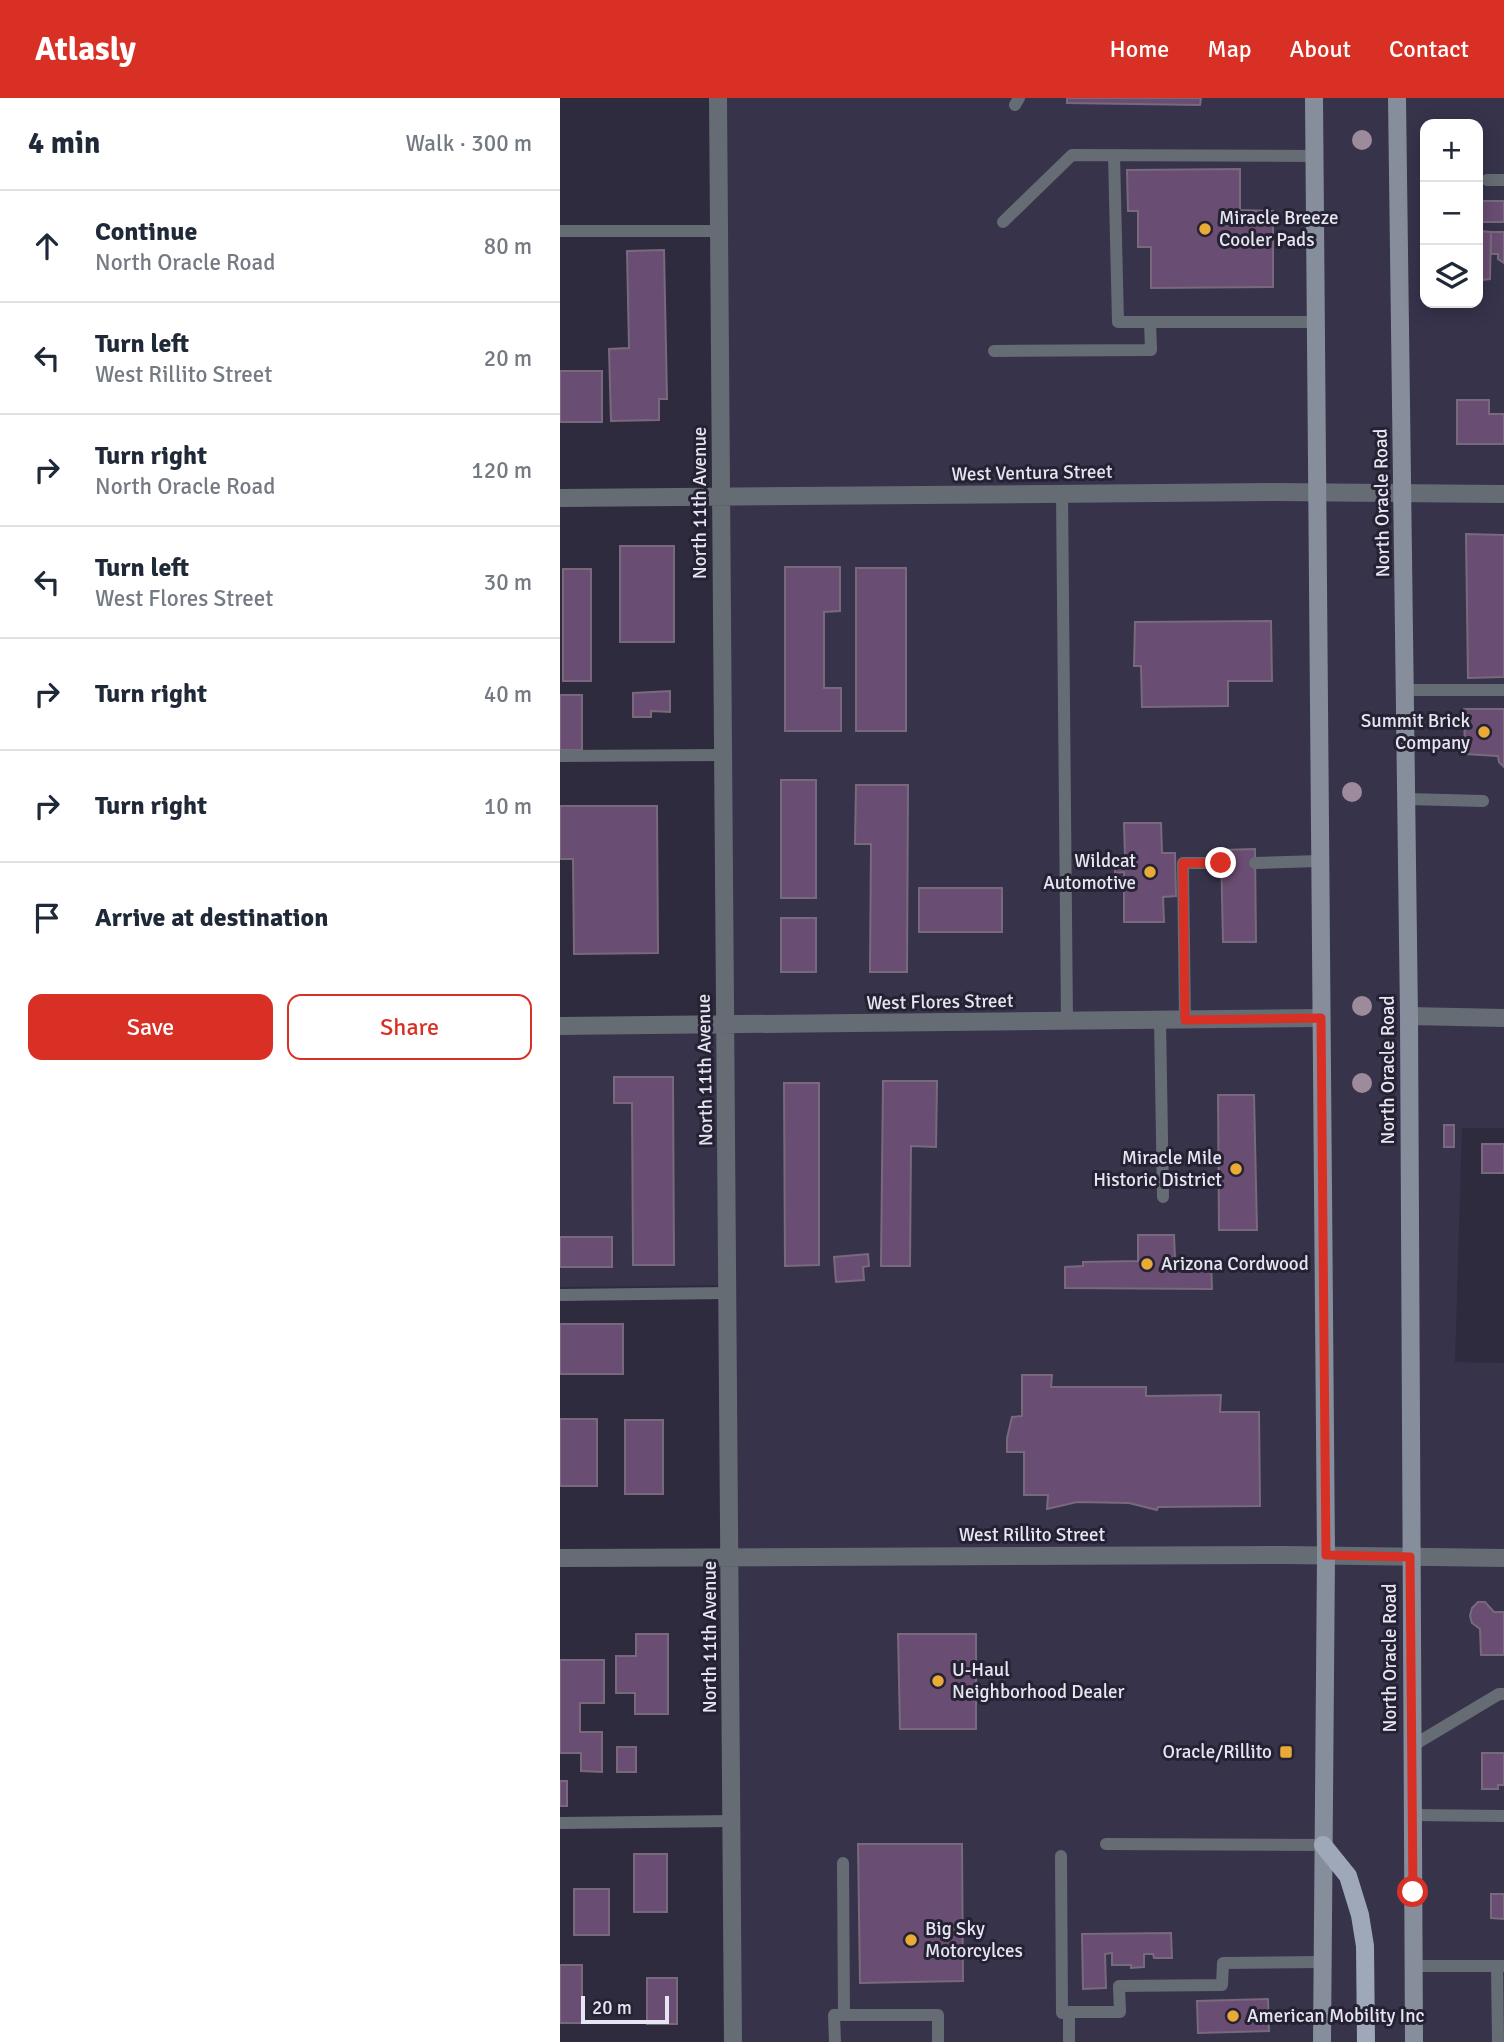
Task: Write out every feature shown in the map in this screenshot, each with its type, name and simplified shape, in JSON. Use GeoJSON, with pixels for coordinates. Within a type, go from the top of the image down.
{"type":"FeatureCollection","features":[{"type":"Feature","properties":{"kind":"main road"},"geometry":{"type":"LineString","coordinates":[[1314,98],[1326,1555],[1322,2042]]}},
{"type":"Feature","properties":{"kind":"main road","name":"North Oracle Road"},"geometry":{"type":"LineString","coordinates":[[1396,98],[1407,799],[1414,2042]]}},
{"type":"Feature","properties":{"kind":"main road"},"geometry":{"type":"LineString","coordinates":[[1323,1846],[1348,1876],[1360,1915],[1365,1946],[1366,2042]]}},
{"type":"Feature","properties":{"kind":"street","name":"North 11th Avenue"},"geometry":{"type":"LineString","coordinates":[[718,98],[733,2042]]}},
{"type":"Feature","properties":{"kind":"street","name":"West Ventura Street"},"geometry":{"type":"LineString","coordinates":[[560,498],[1318,492],[1504,494]]}},
{"type":"Feature","properties":{"kind":"street"},"geometry":{"type":"LineString","coordinates":[[1409,1017],[1504,1018]]}},
{"type":"Feature","properties":{"kind":"street","name":"West Flores Street"},"geometry":{"type":"LineString","coordinates":[[560,1026],[1321,1018]]}},
{"type":"Feature","properties":{"kind":"street","name":"West Rillito Street"},"geometry":{"type":"LineString","coordinates":[[560,1558],[1326,1555],[1504,1558]]}},
{"type":"Feature","properties":{"kind":"lane"},"geometry":{"type":"LineString","coordinates":[[1003,222],[1072,155],[1315,156]]}},
{"type":"Feature","properties":{"kind":"lane"},"geometry":{"type":"LineString","coordinates":[[1114,155],[1118,321],[1317,321]]}},
{"type":"Feature","properties":{"kind":"lane"},"geometry":{"type":"LineString","coordinates":[[1487,180],[1504,180]]}},
{"type":"Feature","properties":{"kind":"lane"},"geometry":{"type":"LineString","coordinates":[[560,231],[719,230]]}},
{"type":"Feature","properties":{"kind":"lane"},"geometry":{"type":"LineString","coordinates":[[993,351],[1151,350],[1150,321]]}},
{"type":"Feature","properties":{"kind":"lane"},"geometry":{"type":"LineString","coordinates":[[1062,494],[1067,1021]]}},
{"type":"Feature","properties":{"kind":"lane"},"geometry":{"type":"LineString","coordinates":[[1405,690],[1504,690]]}},
{"type":"Feature","properties":{"kind":"lane"},"geometry":{"type":"LineString","coordinates":[[560,756],[723,755]]}},
{"type":"Feature","properties":{"kind":"lane"},"geometry":{"type":"LineString","coordinates":[[1407,799],[1483,801]]}},
{"type":"Feature","properties":{"kind":"lane"},"geometry":{"type":"LineString","coordinates":[[1255,863],[1319,861]]}},
{"type":"Feature","properties":{"kind":"lane"},"geometry":{"type":"LineString","coordinates":[[1185,1020],[1183,863],[1221,863]]}},
{"type":"Feature","properties":{"kind":"lane"},"geometry":{"type":"LineString","coordinates":[[1160,1020],[1163,1198]]}},
{"type":"Feature","properties":{"kind":"lane"},"geometry":{"type":"LineString","coordinates":[[560,1295],[728,1293]]}},
{"type":"Feature","properties":{"kind":"lane"},"geometry":{"type":"LineString","coordinates":[[1412,1746],[1499,1694],[1504,1694]]}},
{"type":"Feature","properties":{"kind":"lane"},"geometry":{"type":"LineString","coordinates":[[1412,1815],[1504,1816]]}},
{"type":"Feature","properties":{"kind":"lane"},"geometry":{"type":"LineString","coordinates":[[560,1823],[732,1821]]}},
{"type":"Feature","properties":{"kind":"lane"},"geometry":{"type":"LineString","coordinates":[[1106,1844],[1323,1846]]}},
{"type":"Feature","properties":{"kind":"lane"},"geometry":{"type":"LineString","coordinates":[[1061,1856],[1062,2013],[1120,2012],[1119,1986],[1222,1985],[1223,1963],[1322,1962]]}},
{"type":"Feature","properties":{"kind":"lane"},"geometry":{"type":"LineString","coordinates":[[843,1863],[844,2015]]}},
{"type":"Feature","properties":{"kind":"lane"},"geometry":{"type":"LineString","coordinates":[[1413,1966],[1500,1966],[1498,2042]]}},
{"type":"Feature","properties":{"kind":"lane"},"geometry":{"type":"LineString","coordinates":[[1069,2012],[1069,2042]]}},
{"type":"Feature","properties":{"kind":"lane"},"geometry":{"type":"LineString","coordinates":[[835,2042],[834,2015],[938,2015],[938,2042]]}},
{"type":"Feature","properties":{"kind":"shaded area"},"geometry":{"type":"Polygon","coordinates":[[[718,98],[1504,98],[1504,1128],[1462,1128],[1455,1362],[1504,1363],[1504,2042],[733,2042],[727,1285],[560,1287],[560,1026],[725,1025],[718,98]]]}},
{"type":"Feature","properties":{"kind":"building"},"geometry":{"type":"Polygon","coordinates":[[[1067,98],[1201,98],[1200,105],[1067,103],[1067,98]]]}},
{"type":"Feature","properties":{"kind":"building","name":"Miracle Breeze Cooler Pads"},"geometry":{"type":"Polygon","coordinates":[[[1240,169],[1240,210],[1273,211],[1273,287],[1151,288],[1151,247],[1138,247],[1138,211],[1128,211],[1127,170],[1240,169]]]}},
{"type":"Feature","properties":{"kind":"building"},"geometry":{"type":"Polygon","coordinates":[[[1483,201],[1504,201],[1504,222],[1483,222],[1483,201]]]}},
{"type":"Feature","properties":{"kind":"building"},"geometry":{"type":"Polygon","coordinates":[[[1483,231],[1491,232],[1490,279],[1483,280],[1483,231]]]}},
{"type":"Feature","properties":{"kind":"building"},"geometry":{"type":"Polygon","coordinates":[[[1491,232],[1504,232],[1504,263],[1498,259],[1498,254],[1491,254],[1491,232]]]}},
{"type":"Feature","properties":{"kind":"building"},"geometry":{"type":"Polygon","coordinates":[[[664,250],[667,399],[659,399],[659,420],[611,421],[609,349],[629,348],[627,251],[664,250]]]}},
{"type":"Feature","properties":{"kind":"building"},"geometry":{"type":"Polygon","coordinates":[[[560,371],[602,371],[602,422],[560,422],[560,371]]]}},
{"type":"Feature","properties":{"kind":"building"},"geometry":{"type":"Polygon","coordinates":[[[1457,400],[1489,400],[1489,414],[1504,414],[1504,444],[1457,444],[1457,400]]]}},
{"type":"Feature","properties":{"kind":"building"},"geometry":{"type":"Polygon","coordinates":[[[1466,534],[1504,535],[1504,677],[1468,678],[1466,534]]]}},
{"type":"Feature","properties":{"kind":"building"},"geometry":{"type":"Polygon","coordinates":[[[620,546],[674,546],[674,642],[620,642],[620,546]]]}},
{"type":"Feature","properties":{"kind":"building"},"geometry":{"type":"Polygon","coordinates":[[[785,567],[840,567],[840,611],[824,612],[824,688],[841,688],[841,731],[785,731],[785,567]]]}},
{"type":"Feature","properties":{"kind":"building"},"geometry":{"type":"Polygon","coordinates":[[[856,568],[906,568],[906,731],[856,731],[856,568]]]}},
{"type":"Feature","properties":{"kind":"building"},"geometry":{"type":"Polygon","coordinates":[[[563,569],[591,569],[591,681],[563,681],[563,569]]]}},
{"type":"Feature","properties":{"kind":"building"},"geometry":{"type":"Polygon","coordinates":[[[1271,621],[1272,681],[1228,681],[1228,706],[1142,707],[1141,666],[1134,666],[1135,622],[1271,621]]]}},
{"type":"Feature","properties":{"kind":"building"},"geometry":{"type":"Polygon","coordinates":[[[670,691],[670,712],[651,711],[651,717],[633,717],[633,693],[670,691]]]}},
{"type":"Feature","properties":{"kind":"building"},"geometry":{"type":"Polygon","coordinates":[[[560,695],[582,695],[582,750],[560,750],[560,695]]]}},
{"type":"Feature","properties":{"kind":"building","name":"Summit Brick Company"},"geometry":{"type":"Polygon","coordinates":[[[1464,709],[1504,709],[1504,767],[1498,756],[1465,754],[1464,709]]]}},
{"type":"Feature","properties":{"kind":"building"},"geometry":{"type":"Polygon","coordinates":[[[781,780],[816,780],[816,898],[781,898],[781,780]]]}},
{"type":"Feature","properties":{"kind":"building"},"geometry":{"type":"Polygon","coordinates":[[[856,785],[908,785],[907,972],[870,972],[871,844],[855,844],[856,785]]]}},
{"type":"Feature","properties":{"kind":"building"},"geometry":{"type":"Polygon","coordinates":[[[560,806],[657,806],[658,953],[574,954],[573,859],[560,859],[560,806]]]}},
{"type":"Feature","properties":{"kind":"building","name":"Wildcat Automotive"},"geometry":{"type":"Polygon","coordinates":[[[1124,823],[1161,823],[1162,853],[1175,853],[1176,896],[1163,897],[1164,922],[1124,922],[1124,872],[1115,873],[1115,857],[1125,857],[1124,823]]]}},
{"type":"Feature","properties":{"kind":"building"},"geometry":{"type":"Polygon","coordinates":[[[1255,849],[1256,942],[1223,942],[1221,850],[1255,849]]]}},
{"type":"Feature","properties":{"kind":"building"},"geometry":{"type":"Polygon","coordinates":[[[919,888],[1002,888],[1002,932],[919,932],[919,888]]]}},
{"type":"Feature","properties":{"kind":"building"},"geometry":{"type":"Polygon","coordinates":[[[781,918],[816,918],[816,972],[781,972],[781,918]]]}},
{"type":"Feature","properties":{"kind":"building"},"geometry":{"type":"Polygon","coordinates":[[[614,1077],[673,1077],[674,1265],[633,1265],[632,1103],[614,1103],[614,1077]]]}},
{"type":"Feature","properties":{"kind":"building"},"geometry":{"type":"Polygon","coordinates":[[[883,1081],[937,1081],[936,1147],[911,1146],[910,1266],[881,1266],[883,1081]]]}},
{"type":"Feature","properties":{"kind":"building"},"geometry":{"type":"Polygon","coordinates":[[[784,1083],[819,1083],[819,1265],[785,1266],[784,1083]]]}},
{"type":"Feature","properties":{"kind":"building","name":"Arizona Cordwood"},"geometry":{"type":"Polygon","coordinates":[[[1218,1095],[1254,1095],[1257,1230],[1219,1230],[1218,1095]]]}},
{"type":"Feature","properties":{"kind":"building"},"geometry":{"type":"Polygon","coordinates":[[[1444,1125],[1454,1125],[1454,1147],[1444,1147],[1444,1125]]]}},
{"type":"Feature","properties":{"kind":"building"},"geometry":{"type":"Polygon","coordinates":[[[1482,1144],[1504,1144],[1504,1173],[1482,1173],[1482,1144]]]}},
{"type":"Feature","properties":{"kind":"building","name":"Arizona Cordwood"},"geometry":{"type":"Polygon","coordinates":[[[1138,1235],[1174,1235],[1175,1259],[1211,1259],[1212,1289],[1065,1288],[1065,1267],[1083,1266],[1083,1262],[1138,1261],[1138,1235]]]}},
{"type":"Feature","properties":{"kind":"building"},"geometry":{"type":"Polygon","coordinates":[[[560,1237],[612,1237],[612,1267],[560,1267],[560,1237]]]}},
{"type":"Feature","properties":{"kind":"building"},"geometry":{"type":"Polygon","coordinates":[[[868,1254],[869,1266],[863,1267],[864,1280],[836,1282],[834,1257],[868,1254]]]}},
{"type":"Feature","properties":{"kind":"building"},"geometry":{"type":"Polygon","coordinates":[[[560,1324],[623,1324],[623,1374],[560,1374],[560,1324]]]}},
{"type":"Feature","properties":{"kind":"building"},"geometry":{"type":"Polygon","coordinates":[[[1022,1375],[1052,1375],[1051,1387],[1146,1387],[1146,1396],[1221,1395],[1220,1412],[1259,1412],[1260,1506],[1158,1507],[1157,1510],[1129,1503],[1077,1502],[1047,1509],[1048,1495],[1024,1495],[1024,1452],[1007,1452],[1012,1417],[1022,1416],[1022,1375]]]}},
{"type":"Feature","properties":{"kind":"building"},"geometry":{"type":"Polygon","coordinates":[[[560,1419],[597,1419],[597,1486],[560,1486],[560,1419]]]}},
{"type":"Feature","properties":{"kind":"building"},"geometry":{"type":"Polygon","coordinates":[[[625,1420],[663,1420],[663,1494],[625,1494],[625,1420]]]}},
{"type":"Feature","properties":{"kind":"building"},"geometry":{"type":"Polygon","coordinates":[[[1478,1602],[1485,1602],[1494,1612],[1504,1612],[1504,1655],[1481,1655],[1480,1629],[1472,1623],[1470,1616],[1472,1608],[1478,1602]]]}},
{"type":"Feature","properties":{"kind":"building"},"geometry":{"type":"Polygon","coordinates":[[[636,1634],[668,1634],[668,1714],[635,1714],[635,1693],[616,1693],[616,1656],[636,1656],[636,1634]]]}},
{"type":"Feature","properties":{"kind":"building","name":"U-Haul Neighborhood Dealer"},"geometry":{"type":"Polygon","coordinates":[[[898,1634],[976,1634],[976,1729],[900,1729],[898,1634]]]}},
{"type":"Feature","properties":{"kind":"building"},"geometry":{"type":"Polygon","coordinates":[[[560,1660],[604,1660],[604,1703],[580,1703],[580,1732],[602,1732],[602,1772],[581,1771],[581,1753],[560,1753],[560,1660]]]}},
{"type":"Feature","properties":{"kind":"building"},"geometry":{"type":"Polygon","coordinates":[[[617,1747],[636,1747],[636,1772],[617,1772],[617,1747]]]}},
{"type":"Feature","properties":{"kind":"building"},"geometry":{"type":"Polygon","coordinates":[[[1482,1753],[1504,1753],[1504,1785],[1498,1785],[1498,1789],[1482,1789],[1482,1753]]]}},
{"type":"Feature","properties":{"kind":"building"},"geometry":{"type":"Polygon","coordinates":[[[560,1781],[567,1781],[567,1806],[560,1806],[560,1781]]]}},
{"type":"Feature","properties":{"kind":"building","name":"Big Sky Motorcylces"},"geometry":{"type":"Polygon","coordinates":[[[858,1844],[962,1844],[963,1981],[860,1983],[858,1844]]]}},
{"type":"Feature","properties":{"kind":"building"},"geometry":{"type":"Polygon","coordinates":[[[634,1854],[667,1854],[667,1912],[634,1912],[634,1854]]]}},
{"type":"Feature","properties":{"kind":"building"},"geometry":{"type":"Polygon","coordinates":[[[574,1889],[609,1889],[609,1935],[574,1935],[574,1889]]]}},
{"type":"Feature","properties":{"kind":"building"},"geometry":{"type":"Polygon","coordinates":[[[1491,1894],[1504,1894],[1504,1919],[1491,1918],[1491,1894]]]}},
{"type":"Feature","properties":{"kind":"building"},"geometry":{"type":"Polygon","coordinates":[[[1171,1933],[1172,1958],[1154,1958],[1153,1954],[1144,1954],[1144,1967],[1131,1968],[1131,1965],[1112,1965],[1112,1953],[1105,1954],[1106,1988],[1083,1989],[1082,1934],[1171,1933]]]}},
{"type":"Feature","properties":{"kind":"building"},"geometry":{"type":"Polygon","coordinates":[[[560,1965],[582,1965],[582,2023],[560,2023],[560,1965]]]}},
{"type":"Feature","properties":{"kind":"building"},"geometry":{"type":"Polygon","coordinates":[[[647,1978],[677,1978],[677,2024],[647,2024],[647,1978]]]}},
{"type":"Feature","properties":{"kind":"building","name":"American Mobility Inc"},"geometry":{"type":"Polygon","coordinates":[[[1268,1999],[1269,2031],[1198,2033],[1197,2001],[1268,1999]]]}},
{"type":"Feature","properties":{"kind":"place","name":"Miracle Breeze Cooler Pads"},"geometry":{"type":"Point","coordinates":[1205,229]}},
{"type":"Feature","properties":{"kind":"place","name":"Summit Brick Company"},"geometry":{"type":"Point","coordinates":[1484,732]}},
{"type":"Feature","properties":{"kind":"place","name":"Wildcat Automotive"},"geometry":{"type":"Point","coordinates":[1150,872]}},
{"type":"Feature","properties":{"kind":"place","name":"Miracle Mile Historic District"},"geometry":{"type":"Point","coordinates":[1236,1169]}},
{"type":"Feature","properties":{"kind":"place","name":"Arizona Cordwood"},"geometry":{"type":"Point","coordinates":[1147,1264]}},
{"type":"Feature","properties":{"kind":"place","name":"U-Haul Neighborhood Dealer"},"geometry":{"type":"Point","coordinates":[938,1681]}},
{"type":"Feature","properties":{"kind":"place","name":"Oracle/Rillito"},"geometry":{"type":"Point","coordinates":[1286,1752]}},
{"type":"Feature","properties":{"kind":"place","name":"Big Sky Motorcylces"},"geometry":{"type":"Point","coordinates":[911,1940]}},
{"type":"Feature","properties":{"kind":"place","name":"American Mobility Inc"},"geometry":{"type":"Point","coordinates":[1233,2016]}},
{"type":"Feature","properties":{"kind":"route"},"geometry":{"type":"LineString","coordinates":[[1221,863],[1183,863],[1185,1020],[1321,1018],[1326,1555],[1410,1557],[1413,1892]]}}]}
